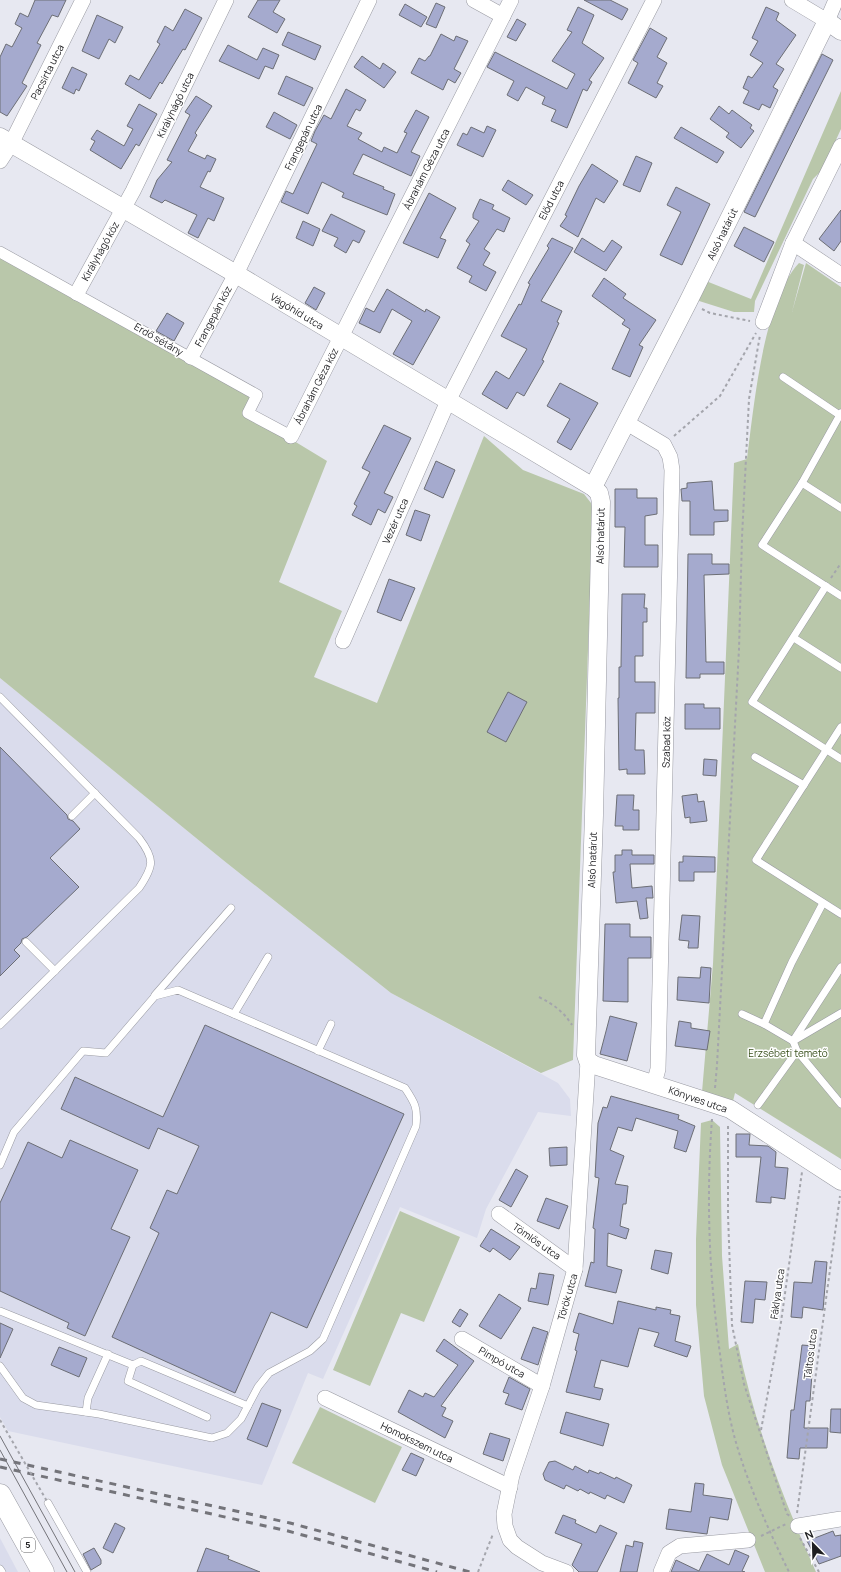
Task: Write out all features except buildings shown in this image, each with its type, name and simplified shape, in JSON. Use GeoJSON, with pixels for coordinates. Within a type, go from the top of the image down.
{"type":"FeatureCollection","features":[{"type":"Feature","properties":{"kind":"main road","name":"5"},"geometry":{"type":"LineString","coordinates":[[0,1495],[5,1520],[29,1572]]}},
{"type":"Feature","properties":{"kind":"main road","name":"5"},"geometry":{"type":"LineString","coordinates":[[5,1520],[43,1572]]}},
{"type":"Feature","properties":{"kind":"street","name":"Pacsirta utca"},"geometry":{"type":"LineString","coordinates":[[0,161],[5,140],[83,0]]}},
{"type":"Feature","properties":{"kind":"street","name":"Királyhágó utca"},"geometry":{"type":"LineString","coordinates":[[124,209],[226,0]]}},
{"type":"Feature","properties":{"kind":"street","name":"Frangepán utca"},"geometry":{"type":"LineString","coordinates":[[236,274],[369,0]]}},
{"type":"Feature","properties":{"kind":"street"},"geometry":{"type":"LineString","coordinates":[[474,0],[503,16]]}},
{"type":"Feature","properties":{"kind":"street","name":"Ábrahám Géza utca"},"geometry":{"type":"LineString","coordinates":[[341,337],[511,0]]}},
{"type":"Feature","properties":{"kind":"street","name":"Előd utca"},"geometry":{"type":"LineString","coordinates":[[448,401],[654,0]]}},
{"type":"Feature","properties":{"kind":"street"},"geometry":{"type":"LineString","coordinates":[[792,0],[841,31]]}},
{"type":"Feature","properties":{"kind":"street","name":"Alsó határút"},"geometry":{"type":"LineString","coordinates":[[588,1061],[586,1055],[594,814],[601,502],[599,493],[593,487],[688,302],[836,0]]}},
{"type":"Feature","properties":{"kind":"street","name":"Vágóhíd utca"},"geometry":{"type":"LineString","coordinates":[[5,140],[236,274],[593,487]]}},
{"type":"Feature","properties":{"kind":"street"},"geometry":{"type":"LineString","coordinates":[[763,322],[793,243],[839,154]]}},
{"type":"Feature","properties":{"kind":"street","name":"Királyhágó köz"},"geometry":{"type":"LineString","coordinates":[[77,293],[124,209]]}},
{"type":"Feature","properties":{"kind":"street"},"geometry":{"type":"LineString","coordinates":[[793,243],[841,275]]}},
{"type":"Feature","properties":{"kind":"street","name":"Erdő sétány"},"geometry":{"type":"LineString","coordinates":[[0,252],[77,293],[257,395],[248,413],[291,436]]}},
{"type":"Feature","properties":{"kind":"street","name":"Frangepán köz"},"geometry":{"type":"LineString","coordinates":[[191,357],[236,274]]}},
{"type":"Feature","properties":{"kind":"street","name":"Ábrahám Géza köz"},"geometry":{"type":"LineString","coordinates":[[291,436],[341,337]]}},
{"type":"Feature","properties":{"kind":"street","name":"Vezér utca"},"geometry":{"type":"LineString","coordinates":[[343,641],[448,401]]}},
{"type":"Feature","properties":{"kind":"street"},"geometry":{"type":"LineString","coordinates":[[627,423],[664,444]]}},
{"type":"Feature","properties":{"kind":"street","name":"Szabad köz"},"geometry":{"type":"LineString","coordinates":[[654,1084],[658,1069],[672,470],[670,457],[664,444]]}},
{"type":"Feature","properties":{"kind":"street","name":"Könyves utca"},"geometry":{"type":"LineString","coordinates":[[588,1061],[594,1065],[654,1084],[739,1114],[841,1181]]}},
{"type":"Feature","properties":{"kind":"street","name":"Török utca"},"geometry":{"type":"LineString","coordinates":[[566,1572],[542,1563],[517,1547],[510,1540],[505,1526],[504,1514],[510,1487],[542,1386],[576,1269],[588,1061]]}},
{"type":"Feature","properties":{"kind":"street","name":"Tömlős utca"},"geometry":{"type":"LineString","coordinates":[[499,1214],[576,1269]]}},
{"type":"Feature","properties":{"kind":"street","name":"Pimpó utca"},"geometry":{"type":"LineString","coordinates":[[462,1339],[542,1386]]}},
{"type":"Feature","properties":{"kind":"street","name":"Homokszem utca"},"geometry":{"type":"LineString","coordinates":[[325,1398],[510,1487]]}},
{"type":"Feature","properties":{"kind":"street"},"geometry":{"type":"LineString","coordinates":[[797,1523],[841,1520]]}},
{"type":"Feature","properties":{"kind":"street"},"geometry":{"type":"LineString","coordinates":[[661,1572],[668,1553],[680,1546],[748,1540]]}},
{"type":"Feature","properties":{"kind":"lane"},"geometry":{"type":"LineString","coordinates":[[783,377],[841,414],[802,483],[762,546],[841,596]]}},
{"type":"Feature","properties":{"kind":"lane"},"geometry":{"type":"LineString","coordinates":[[802,483],[841,508]]}},
{"type":"Feature","properties":{"kind":"lane"},"geometry":{"type":"LineString","coordinates":[[826,586],[752,702],[841,759]]}},
{"type":"Feature","properties":{"kind":"lane"},"geometry":{"type":"LineString","coordinates":[[794,638],[841,668]]}},
{"type":"Feature","properties":{"kind":"lane"},"geometry":{"type":"LineString","coordinates":[[0,697],[139,838],[148,850],[152,862],[149,874],[139,888],[0,1025]]}},
{"type":"Feature","properties":{"kind":"lane"},"geometry":{"type":"LineString","coordinates":[[841,727],[756,860],[841,914]]}},
{"type":"Feature","properties":{"kind":"lane"},"geometry":{"type":"LineString","coordinates":[[755,757],[804,784]]}},
{"type":"Feature","properties":{"kind":"lane"},"geometry":{"type":"LineString","coordinates":[[72,816],[95,793]]}},
{"type":"Feature","properties":{"kind":"lane"},"geometry":{"type":"LineString","coordinates":[[764,1024],[792,962],[823,903]]}},
{"type":"Feature","properties":{"kind":"lane"},"geometry":{"type":"LineString","coordinates":[[0,1165],[14,1132],[84,1051],[106,1053],[231,908]]}},
{"type":"Feature","properties":{"kind":"lane"},"geometry":{"type":"LineString","coordinates":[[26,942],[55,971]]}},
{"type":"Feature","properties":{"kind":"lane"},"geometry":{"type":"LineString","coordinates":[[234,1014],[268,957]]}},
{"type":"Feature","properties":{"kind":"lane"},"geometry":{"type":"LineString","coordinates":[[793,1041],[841,967]]}},
{"type":"Feature","properties":{"kind":"lane"},"geometry":{"type":"LineString","coordinates":[[0,1366],[23,1398],[36,1405],[86,1412],[212,1438],[227,1433],[241,1419],[269,1373],[310,1351],[323,1339],[416,1126],[418,1114],[415,1102],[405,1088],[178,990],[155,996]]}},
{"type":"Feature","properties":{"kind":"lane"},"geometry":{"type":"LineString","coordinates":[[793,1041],[841,1013]]}},
{"type":"Feature","properties":{"kind":"lane"},"geometry":{"type":"LineString","coordinates":[[742,1014],[764,1024],[793,1041],[797,1052],[841,1104]]}},
{"type":"Feature","properties":{"kind":"lane"},"geometry":{"type":"LineString","coordinates":[[318,1051],[331,1024]]}},
{"type":"Feature","properties":{"kind":"lane"},"geometry":{"type":"LineString","coordinates":[[758,1105],[797,1052]]}},
{"type":"Feature","properties":{"kind":"lane"},"geometry":{"type":"LineString","coordinates":[[0,1311],[133,1365]]}},
{"type":"Feature","properties":{"kind":"lane"},"geometry":{"type":"LineString","coordinates":[[86,1412],[88,1398],[108,1354]]}},
{"type":"Feature","properties":{"kind":"lane"},"geometry":{"type":"LineString","coordinates":[[207,1417],[128,1381],[133,1365],[141,1361],[248,1406]]}},
{"type":"Feature","properties":{"kind":"lane"},"geometry":{"type":"LineString","coordinates":[[48,1503],[87,1572]]}},
{"type":"Feature","properties":{"kind":"path"},"geometry":{"type":"LineString","coordinates":[[688,302],[710,313],[741,320],[763,322]]}},
{"type":"Feature","properties":{"kind":"path"},"geometry":{"type":"LineString","coordinates":[[664,444],[720,396],[763,322]]}},
{"type":"Feature","properties":{"kind":"path"},"geometry":{"type":"LineString","coordinates":[[763,322],[749,399],[738,665],[717,1065],[708,1175],[709,1253],[716,1326],[726,1395],[737,1446],[770,1533],[789,1572]]}},
{"type":"Feature","properties":{"kind":"path"},"geometry":{"type":"LineString","coordinates":[[826,586],[841,563]]}},
{"type":"Feature","properties":{"kind":"path"},"geometry":{"type":"LineString","coordinates":[[538,997],[561,1010],[574,1030]]}},
{"type":"Feature","properties":{"kind":"path"},"geometry":{"type":"LineString","coordinates":[[728,1126],[728,1215],[732,1324],[744,1384],[787,1514],[797,1523],[797,1533],[820,1572]]}},
{"type":"Feature","properties":{"kind":"path","name":"Fáklya utca"},"geometry":{"type":"LineString","coordinates":[[761,1432],[781,1322],[804,1157]]}},
{"type":"Feature","properties":{"kind":"path","name":"Táltos utca"},"geometry":{"type":"LineString","coordinates":[[797,1523],[841,1189]]}},
{"type":"Feature","properties":{"kind":"path"},"geometry":{"type":"LineString","coordinates":[[0,1420],[48,1503]]}},
{"type":"Feature","properties":{"kind":"path"},"geometry":{"type":"LineString","coordinates":[[748,1540],[797,1523]]}},
{"type":"Feature","properties":{"kind":"path"},"geometry":{"type":"LineString","coordinates":[[478,1572],[488,1545]]}},
{"type":"Feature","properties":{"kind":"shaded area"},"geometry":{"type":"Polygon","coordinates":[[[0,678],[223,860],[391,993],[558,1083],[570,1099],[571,1116],[538,1112],[486,1209],[477,1238],[400,1207],[323,1379],[308,1373],[262,1485],[8,1431],[0,1417],[0,678]]]}},
{"type":"Feature","properties":{"kind":"shaded area"},"geometry":{"type":"Polygon","coordinates":[[[0,1538],[18,1572],[0,1572],[0,1538]]]}},
{"type":"Feature","properties":{"kind":"green space"},"geometry":{"type":"Polygon","coordinates":[[[841,91],[841,129],[822,170],[813,179],[755,301],[754,312],[734,312],[696,300],[706,281],[751,299],[841,91]]]}},
{"type":"Feature","properties":{"kind":"green space"},"geometry":{"type":"Polygon","coordinates":[[[0,252],[257,395],[248,413],[327,461],[279,582],[342,611],[314,677],[377,703],[484,436],[523,470],[584,494],[591,503],[593,513],[573,1060],[541,1073],[391,993],[223,860],[0,678],[0,252]]]}},
{"type":"Feature","properties":{"kind":"green space","name":"Erzsébeti temető"},"geometry":{"type":"Polygon","coordinates":[[[799,263],[804,265],[792,312],[806,263],[841,287],[841,1159],[735,1093],[733,1101],[702,1092],[713,964],[734,463],[747,459],[757,384],[769,328],[777,302],[787,280],[799,263]]]}},
{"type":"Feature","properties":{"kind":"green space"},"geometry":{"type":"Polygon","coordinates":[[[712,1120],[720,1127],[722,1256],[729,1349],[738,1344],[752,1403],[761,1432],[792,1517],[816,1572],[765,1572],[722,1465],[704,1396],[696,1305],[696,1239],[701,1123],[712,1120]]]}},
{"type":"Feature","properties":{"kind":"green space"},"geometry":{"type":"Polygon","coordinates":[[[400,1211],[460,1237],[424,1322],[401,1313],[370,1386],[333,1370],[400,1211]]]}},
{"type":"Feature","properties":{"kind":"green space"},"geometry":{"type":"Polygon","coordinates":[[[320,1407],[402,1447],[375,1503],[292,1463],[320,1407]]]}},
{"type":"Feature","properties":{"kind":"tram line"},"geometry":{"type":"LineString","coordinates":[[0,1436],[75,1572]]}},
{"type":"Feature","properties":{"kind":"tram line"},"geometry":{"type":"LineString","coordinates":[[0,1450],[67,1572]]}},
{"type":"Feature","properties":{"kind":"railway"},"geometry":{"type":"LineString","coordinates":[[0,1459],[290,1523],[470,1572]]}},
{"type":"Feature","properties":{"kind":"railway"},"geometry":{"type":"LineString","coordinates":[[0,1467],[288,1531],[437,1572]]}}]}
